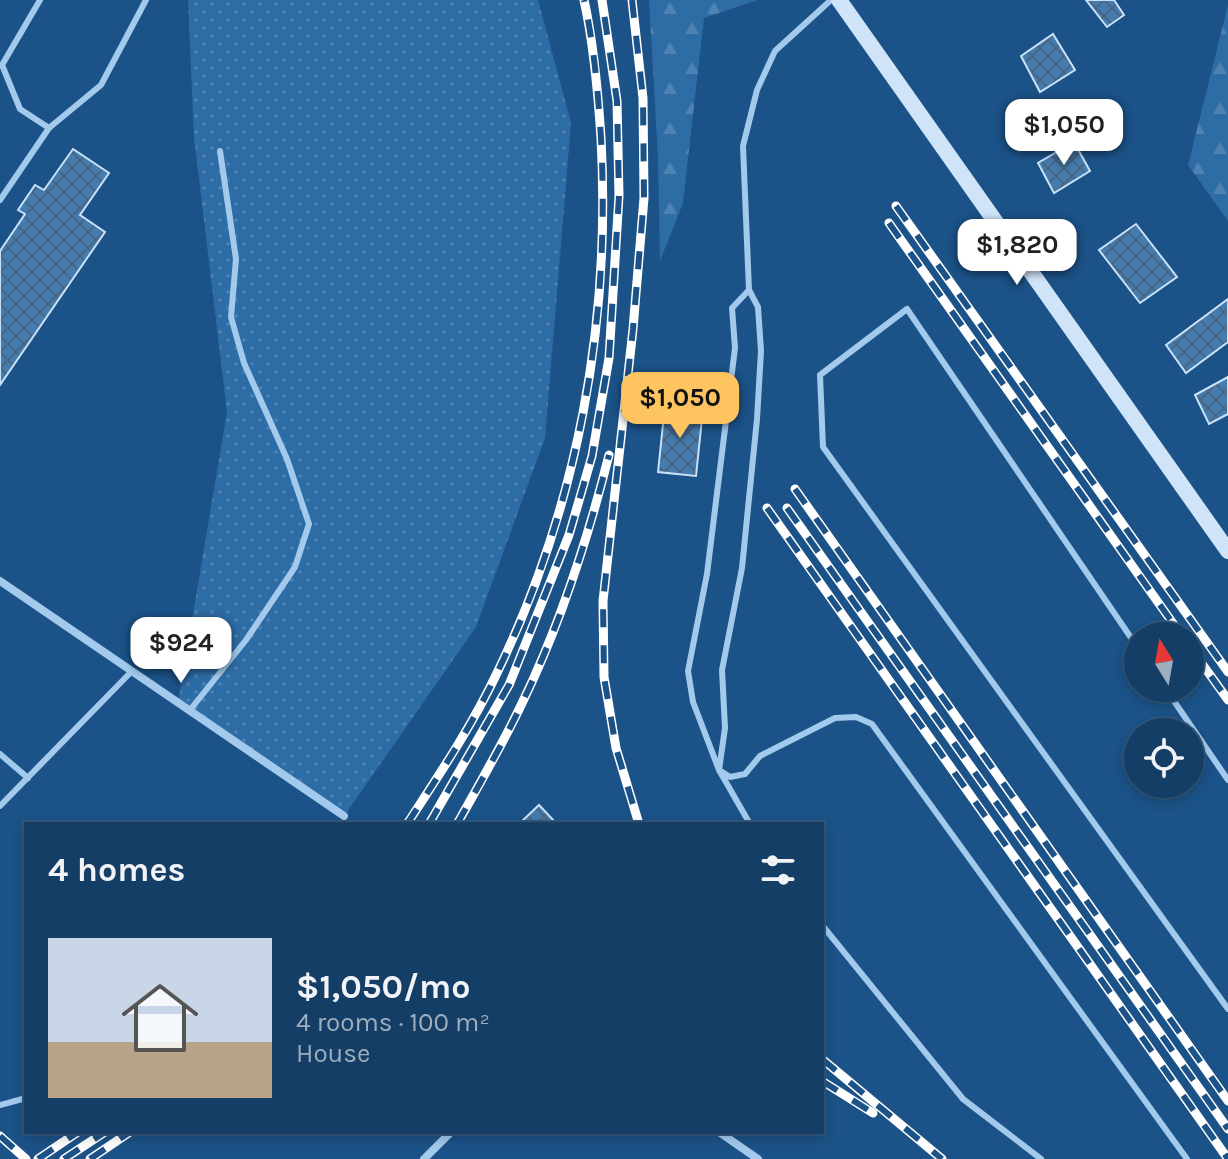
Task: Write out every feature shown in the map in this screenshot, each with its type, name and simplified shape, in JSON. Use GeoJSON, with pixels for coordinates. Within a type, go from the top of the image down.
{"type":"FeatureCollection","features":[{"type":"Feature","properties":{"kind":"street"},"geometry":{"type":"LineString","coordinates":[[839,0],[1228,551]]}},
{"type":"Feature","properties":{"kind":"street"},"geometry":{"type":"LineString","coordinates":[[0,581],[190,710],[342,820]]}},
{"type":"Feature","properties":{"kind":"street"},"geometry":{"type":"LineString","coordinates":[[424,1159],[449,1134]]}},
{"type":"Feature","properties":{"kind":"street"},"geometry":{"type":"LineString","coordinates":[[722,1134],[758,1159]]}},
{"type":"Feature","properties":{"kind":"lane"},"geometry":{"type":"LineString","coordinates":[[40,0],[2,65],[20,109],[49,128]]}},
{"type":"Feature","properties":{"kind":"lane"},"geometry":{"type":"LineString","coordinates":[[0,200],[49,128],[101,85],[146,0]]}},
{"type":"Feature","properties":{"kind":"lane"},"geometry":{"type":"LineString","coordinates":[[719,770],[725,728],[722,662],[742,568],[761,351],[758,307],[749,290],[743,146],[757,90],[775,51],[831,0]]}},
{"type":"Feature","properties":{"kind":"lane"},"geometry":{"type":"LineString","coordinates":[[190,710],[246,640],[295,567],[309,524],[287,459],[244,363],[231,317],[236,259],[220,151]]}},
{"type":"Feature","properties":{"kind":"lane"},"geometry":{"type":"LineString","coordinates":[[749,290],[732,308],[735,348],[707,574],[688,671],[693,702],[719,770],[749,822]]}},
{"type":"Feature","properties":{"kind":"lane"},"geometry":{"type":"LineString","coordinates":[[1124,627],[907,309],[820,375],[823,447],[1228,1009]]}},
{"type":"Feature","properties":{"kind":"lane"},"geometry":{"type":"LineString","coordinates":[[0,806],[132,671]]}},
{"type":"Feature","properties":{"kind":"lane"},"geometry":{"type":"LineString","coordinates":[[1175,702],[1228,780]]}},
{"type":"Feature","properties":{"kind":"lane"},"geometry":{"type":"LineString","coordinates":[[719,770],[730,777],[745,774],[760,756],[835,718],[856,717],[872,724],[1187,1159]]}},
{"type":"Feature","properties":{"kind":"lane"},"geometry":{"type":"LineString","coordinates":[[0,754],[28,778]]}},
{"type":"Feature","properties":{"kind":"lane"},"geometry":{"type":"LineString","coordinates":[[824,927],[963,1099],[1041,1159]]}},
{"type":"Feature","properties":{"kind":"lane"},"geometry":{"type":"LineString","coordinates":[[0,1105],[24,1099]]}},
{"type":"Feature","properties":{"kind":"green space"},"geometry":{"type":"Polygon","coordinates":[[[188,0],[538,0],[571,123],[545,438],[476,627],[344,816],[178,703],[227,412],[194,137],[188,0]]]}},
{"type":"Feature","properties":{"kind":"green space"},"geometry":{"type":"Polygon","coordinates":[[[649,0],[758,0],[704,18],[683,203],[660,261],[658,158],[649,0]]]}},
{"type":"Feature","properties":{"kind":"green space"},"geometry":{"type":"Polygon","coordinates":[[[1228,5],[1228,221],[1188,165],[1228,5]]]}},
{"type":"Feature","properties":{"kind":"building"},"geometry":{"type":"Polygon","coordinates":[[[1086,0],[1114,0],[1124,15],[1107,27],[1086,0]]]}},
{"type":"Feature","properties":{"kind":"building"},"geometry":{"type":"Polygon","coordinates":[[[1053,34],[1075,70],[1040,92],[1021,56],[1053,34]]]}},
{"type":"Feature","properties":{"kind":"building"},"geometry":{"type":"Polygon","coordinates":[[[1074,142],[1090,171],[1054,193],[1038,163],[1074,142]]]}},
{"type":"Feature","properties":{"kind":"building"},"geometry":{"type":"Polygon","coordinates":[[[73,149],[109,173],[80,215],[105,232],[0,385],[0,251],[25,214],[18,210],[35,185],[44,190],[73,149]]]}},
{"type":"Feature","properties":{"kind":"building"},"geometry":{"type":"Polygon","coordinates":[[[1136,224],[1177,277],[1140,303],[1099,250],[1136,224]]]}},
{"type":"Feature","properties":{"kind":"building"},"geometry":{"type":"Polygon","coordinates":[[[1228,299],[1228,342],[1186,373],[1166,345],[1228,299]]]}},
{"type":"Feature","properties":{"kind":"building"},"geometry":{"type":"Polygon","coordinates":[[[1228,377],[1228,414],[1209,424],[1195,395],[1228,377]]]}},
{"type":"Feature","properties":{"kind":"building"},"geometry":{"type":"Polygon","coordinates":[[[665,405],[703,409],[696,476],[658,472],[665,405]]]}},
{"type":"Feature","properties":{"kind":"building"},"geometry":{"type":"Polygon","coordinates":[[[539,805],[555,822],[521,822],[539,805]]]}},
{"type":"Feature","properties":{"kind":"railway"},"geometry":{"type":"LineString","coordinates":[[408,822],[477,712],[525,610],[549,545],[583,412],[594,345],[603,207],[597,86],[584,0]]}},
{"type":"Feature","properties":{"kind":"railway"},"geometry":{"type":"LineString","coordinates":[[430,822],[509,685],[569,535],[592,456],[609,358],[619,196],[617,101],[602,0]]}},
{"type":"Feature","properties":{"kind":"railway"},"geometry":{"type":"LineString","coordinates":[[632,0],[643,98],[644,198],[603,601],[604,677],[616,748],[638,822]]}},
{"type":"Feature","properties":{"kind":"railway"},"geometry":{"type":"LineString","coordinates":[[896,206],[1228,672]]}},
{"type":"Feature","properties":{"kind":"railway"},"geometry":{"type":"LineString","coordinates":[[889,223],[1172,622]]}},
{"type":"Feature","properties":{"kind":"railway"},"geometry":{"type":"LineString","coordinates":[[458,822],[508,731],[550,640],[583,548],[609,455]]}},
{"type":"Feature","properties":{"kind":"railway"},"geometry":{"type":"LineString","coordinates":[[795,489],[1228,1101]]}},
{"type":"Feature","properties":{"kind":"railway"},"geometry":{"type":"LineString","coordinates":[[767,508],[1228,1159]]}},
{"type":"Feature","properties":{"kind":"railway"},"geometry":{"type":"LineString","coordinates":[[787,508],[1228,1129]]}},
{"type":"Feature","properties":{"kind":"railway"},"geometry":{"type":"LineString","coordinates":[[1204,667],[1228,700]]}},
{"type":"Feature","properties":{"kind":"railway"},"geometry":{"type":"LineString","coordinates":[[824,1061],[942,1159]]}},
{"type":"Feature","properties":{"kind":"railway"},"geometry":{"type":"LineString","coordinates":[[824,1082],[873,1113]]}},
{"type":"Feature","properties":{"kind":"railway"},"geometry":{"type":"LineString","coordinates":[[38,1159],[75,1134]]}},
{"type":"Feature","properties":{"kind":"railway"},"geometry":{"type":"LineString","coordinates":[[64,1159],[102,1134]]}},
{"type":"Feature","properties":{"kind":"railway"},"geometry":{"type":"LineString","coordinates":[[90,1159],[127,1134]]}},
{"type":"Feature","properties":{"kind":"railway"},"geometry":{"type":"LineString","coordinates":[[0,1136],[26,1159]]}}]}
